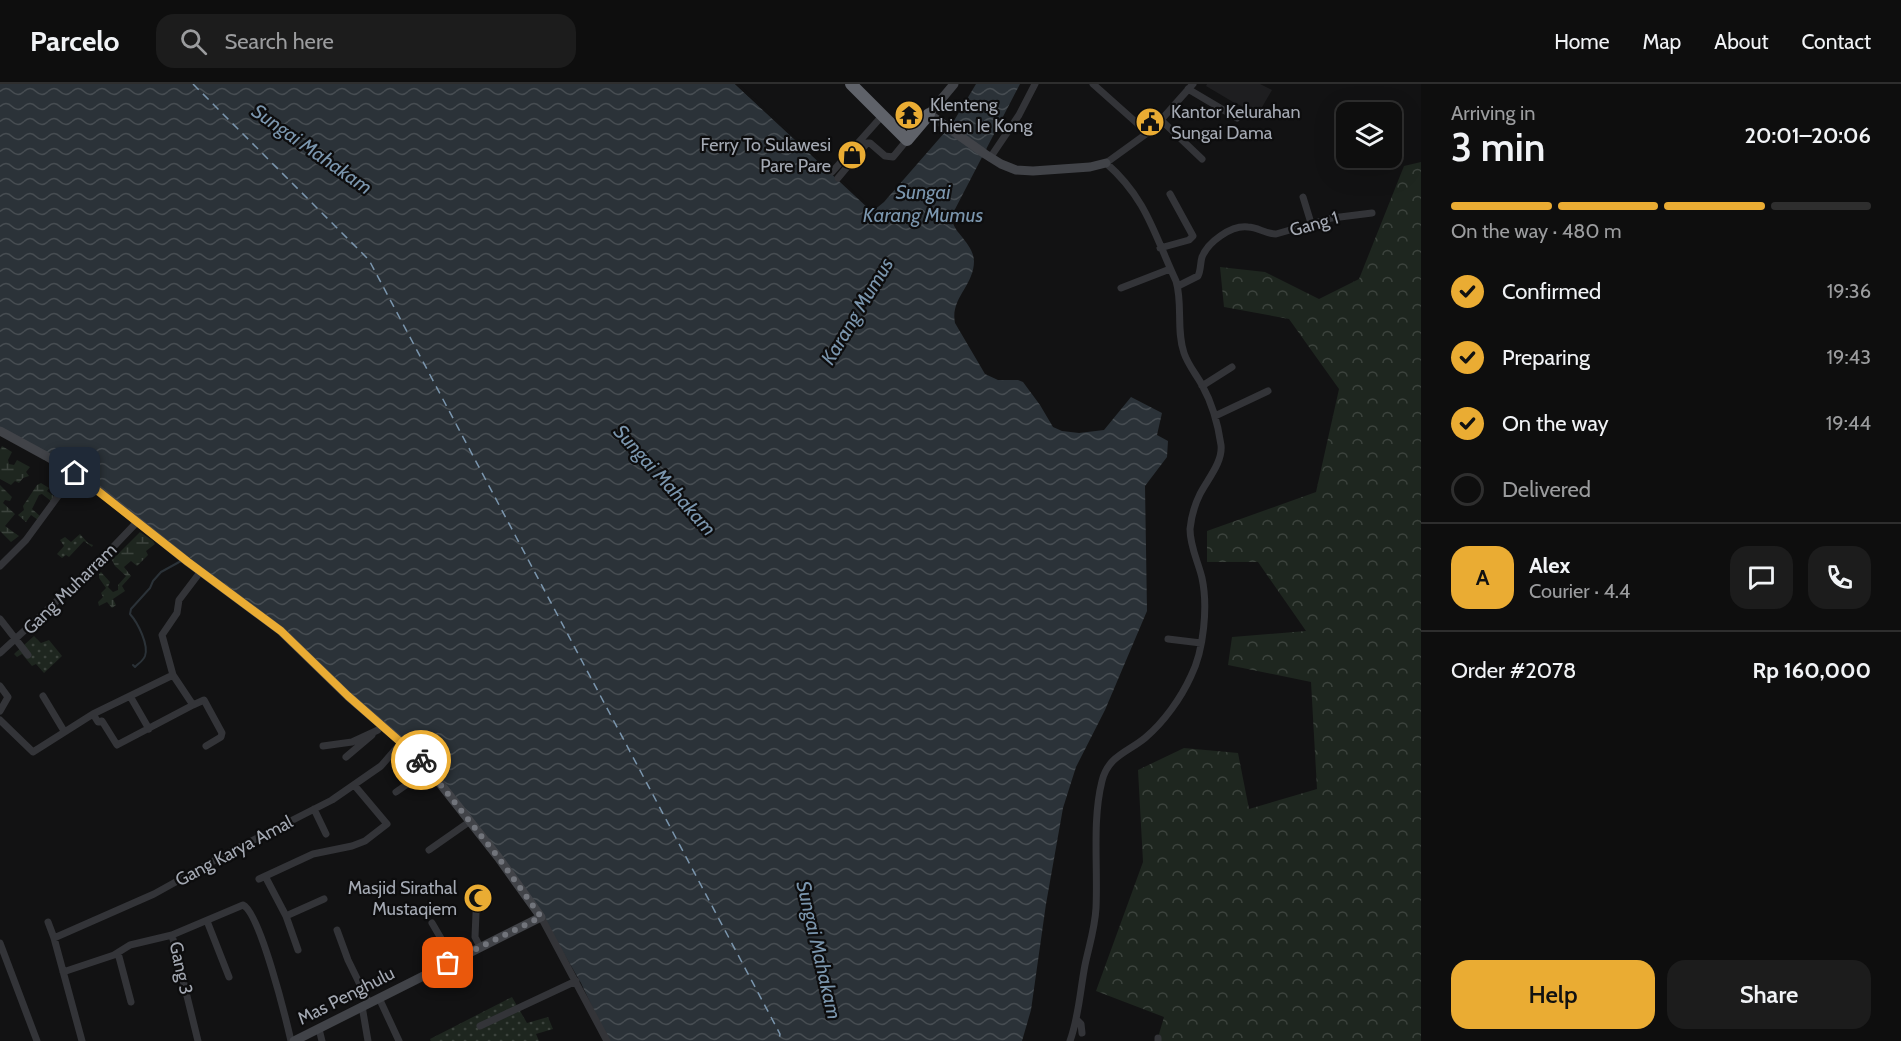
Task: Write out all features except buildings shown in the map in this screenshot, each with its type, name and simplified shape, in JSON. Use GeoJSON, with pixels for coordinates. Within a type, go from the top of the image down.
{"type":"FeatureCollection","features":[{"type":"Feature","properties":{"kind":"highway"},"geometry":{"type":"LineString","coordinates":[[851,84],[882,116],[909,137]]}},
{"type":"Feature","properties":{"kind":"highway"},"geometry":{"type":"LineString","coordinates":[[862,84],[909,137]]}},
{"type":"Feature","properties":{"kind":"highway"},"geometry":{"type":"LineString","coordinates":[[909,137],[929,114]]}},
{"type":"Feature","properties":{"kind":"street"},"geometry":{"type":"LineString","coordinates":[[954,84],[929,114],[987,156],[1009,167],[1028,171],[1106,163],[1148,133],[1191,87],[1237,118]]}},
{"type":"Feature","properties":{"kind":"street"},"geometry":{"type":"LineString","coordinates":[[987,156],[1018,115],[1035,84]]}},
{"type":"Feature","properties":{"kind":"street"},"geometry":{"type":"LineString","coordinates":[[1093,84],[1148,133]]}},
{"type":"Feature","properties":{"kind":"street"},"geometry":{"type":"LineString","coordinates":[[882,116],[835,175],[867,143],[885,156],[893,157],[909,137]]}},
{"type":"Feature","properties":{"kind":"street"},"geometry":{"type":"LineString","coordinates":[[1161,120],[1202,159]]}},
{"type":"Feature","properties":{"kind":"street"},"geometry":{"type":"LineString","coordinates":[[1070,1041],[1077,1020],[1084,968],[1096,921],[1098,818],[1104,774],[1113,758],[1144,739],[1165,717],[1190,679],[1197,663],[1201,643],[1204,593],[1193,553],[1190,530],[1198,497],[1220,455],[1215,416],[1203,386],[1188,363],[1182,348],[1178,317],[1178,286],[1160,248],[1152,224],[1140,202],[1128,184],[1106,163]]}},
{"type":"Feature","properties":{"kind":"street"},"geometry":{"type":"LineString","coordinates":[[1160,248],[1188,240],[1193,236],[1170,194]]}},
{"type":"Feature","properties":{"kind":"street"},"geometry":{"type":"LineString","coordinates":[[1303,196],[1311,223]]}},
{"type":"Feature","properties":{"kind":"street","name":"Gang 1"},"geometry":{"type":"LineString","coordinates":[[1178,286],[1198,276],[1205,252],[1230,230],[1249,227],[1276,234],[1342,216],[1372,213]]}},
{"type":"Feature","properties":{"kind":"street"},"geometry":{"type":"LineString","coordinates":[[1121,288],[1170,268]]}},
{"type":"Feature","properties":{"kind":"street"},"geometry":{"type":"LineString","coordinates":[[1203,386],[1232,367]]}},
{"type":"Feature","properties":{"kind":"street"},"geometry":{"type":"LineString","coordinates":[[1215,416],[1268,391]]}},
{"type":"Feature","properties":{"kind":"street"},"geometry":{"type":"LineString","coordinates":[[0,431],[75,473],[281,631],[380,728],[420,758],[498,857],[541,917],[607,1041]]}},
{"type":"Feature","properties":{"kind":"street"},"geometry":{"type":"LineString","coordinates":[[0,566],[26,540],[75,473]]}},
{"type":"Feature","properties":{"kind":"street","name":"Gang Muharram"},"geometry":{"type":"LineString","coordinates":[[0,653],[96,565],[137,522]]}},
{"type":"Feature","properties":{"kind":"street"},"geometry":{"type":"LineString","coordinates":[[193,705],[173,675],[162,633],[177,613],[179,600],[201,571]]}},
{"type":"Feature","properties":{"kind":"street"},"geometry":{"type":"LineString","coordinates":[[0,619],[28,655]]}},
{"type":"Feature","properties":{"kind":"street"},"geometry":{"type":"LineString","coordinates":[[1168,639],[1201,643]]}},
{"type":"Feature","properties":{"kind":"street"},"geometry":{"type":"LineString","coordinates":[[0,720],[33,752],[93,714],[173,675]]}},
{"type":"Feature","properties":{"kind":"street"},"geometry":{"type":"LineString","coordinates":[[0,686],[8,698],[0,711]]}},
{"type":"Feature","properties":{"kind":"street"},"geometry":{"type":"LineString","coordinates":[[43,696],[64,731]]}},
{"type":"Feature","properties":{"kind":"street"},"geometry":{"type":"LineString","coordinates":[[130,696],[149,729]]}},
{"type":"Feature","properties":{"kind":"street"},"geometry":{"type":"LineString","coordinates":[[93,714],[98,722],[102,721],[116,745],[204,700],[222,733],[221,737],[206,746]]}},
{"type":"Feature","properties":{"kind":"street"},"geometry":{"type":"LineString","coordinates":[[323,746],[352,742],[380,728]]}},
{"type":"Feature","properties":{"kind":"street"},"geometry":{"type":"LineString","coordinates":[[346,757],[380,728]]}},
{"type":"Feature","properties":{"kind":"street","name":"Gang Karya Amal"},"geometry":{"type":"LineString","coordinates":[[54,938],[154,894],[355,786],[381,766],[401,743]]}},
{"type":"Feature","properties":{"kind":"street"},"geometry":{"type":"LineString","coordinates":[[396,792],[429,770]]}},
{"type":"Feature","properties":{"kind":"street"},"geometry":{"type":"LineString","coordinates":[[298,950],[286,916],[262,877],[313,854],[352,846],[364,841],[387,824],[355,786]]}},
{"type":"Feature","properties":{"kind":"street"},"geometry":{"type":"LineString","coordinates":[[314,809],[326,834]]}},
{"type":"Feature","properties":{"kind":"street"},"geometry":{"type":"LineString","coordinates":[[429,850],[470,822]]}},
{"type":"Feature","properties":{"kind":"street"},"geometry":{"type":"LineString","coordinates":[[286,916],[324,899]]}},
{"type":"Feature","properties":{"kind":"street","name":"Gang 3"},"geometry":{"type":"LineString","coordinates":[[198,1041],[172,934],[243,905],[248,908],[253,917],[273,972],[293,1041]]}},
{"type":"Feature","properties":{"kind":"street"},"geometry":{"type":"LineString","coordinates":[[476,914],[475,932],[479,944]]}},
{"type":"Feature","properties":{"kind":"street","name":"Mas Penghulu"},"geometry":{"type":"LineString","coordinates":[[293,1041],[366,1005],[446,960],[541,917]]}},
{"type":"Feature","properties":{"kind":"street"},"geometry":{"type":"LineString","coordinates":[[207,921],[229,977]]}},
{"type":"Feature","properties":{"kind":"street"},"geometry":{"type":"LineString","coordinates":[[48,922],[82,1041]]}},
{"type":"Feature","properties":{"kind":"street"},"geometry":{"type":"LineString","coordinates":[[432,923],[446,947],[446,960]]}},
{"type":"Feature","properties":{"kind":"street"},"geometry":{"type":"LineString","coordinates":[[337,930],[366,1005],[368,1041]]}},
{"type":"Feature","properties":{"kind":"street"},"geometry":{"type":"LineString","coordinates":[[63,972],[118,953],[130,945],[172,934]]}},
{"type":"Feature","properties":{"kind":"street"},"geometry":{"type":"LineString","coordinates":[[0,943],[37,1041]]}},
{"type":"Feature","properties":{"kind":"street"},"geometry":{"type":"LineString","coordinates":[[118,953],[131,1002]]}},
{"type":"Feature","properties":{"kind":"street"},"geometry":{"type":"LineString","coordinates":[[480,1026],[576,981]]}},
{"type":"Feature","properties":{"kind":"street"},"geometry":{"type":"LineString","coordinates":[[379,998],[399,1041]]}},
{"type":"Feature","properties":{"kind":"street"},"geometry":{"type":"LineString","coordinates":[[1077,1020],[1081,1024],[1082,1033]]}},
{"type":"Feature","properties":{"kind":"street"},"geometry":{"type":"LineString","coordinates":[[319,1029],[322,1041]]}},
{"type":"Feature","properties":{"kind":"shaded area"},"geometry":{"type":"Polygon","coordinates":[[[1207,84],[1260,84],[1272,90],[1258,114],[1233,102],[1206,86],[1207,84]]]}},
{"type":"Feature","properties":{"kind":"green space"},"geometry":{"type":"Polygon","coordinates":[[[1421,162],[1421,1041],[1157,1041],[1164,1017],[1096,991],[1143,862],[1138,770],[1184,748],[1238,753],[1249,809],[1317,789],[1311,682],[1228,665],[1232,637],[1306,631],[1258,562],[1207,562],[1207,531],[1316,492],[1339,389],[1289,319],[1224,307],[1220,267],[1265,272],[1319,299],[1359,279],[1404,166],[1421,162]]]}},
{"type":"Feature","properties":{"kind":"green space"},"geometry":{"type":"Polygon","coordinates":[[[2,446],[12,452],[8,460],[9,464],[14,465],[17,460],[30,467],[26,472],[29,476],[23,478],[19,483],[15,481],[11,485],[0,479],[0,449],[2,446]]]}},
{"type":"Feature","properties":{"kind":"green space"},"geometry":{"type":"Polygon","coordinates":[[[41,483],[49,488],[47,491],[55,497],[51,501],[42,494],[39,495],[32,509],[40,516],[38,520],[31,515],[26,522],[18,515],[24,510],[23,506],[37,485],[41,483]]]}},
{"type":"Feature","properties":{"kind":"green space"},"geometry":{"type":"Polygon","coordinates":[[[0,485],[12,497],[10,501],[5,500],[3,503],[15,514],[5,526],[19,536],[11,542],[0,531],[0,485]]]}},
{"type":"Feature","properties":{"kind":"green space"},"geometry":{"type":"Polygon","coordinates":[[[140,532],[155,544],[146,551],[148,555],[137,566],[131,561],[124,567],[131,576],[122,586],[125,591],[113,599],[116,605],[112,608],[107,602],[99,606],[98,602],[103,597],[101,593],[106,588],[99,574],[101,572],[110,582],[108,587],[113,592],[118,590],[118,585],[126,576],[112,560],[140,532]]]}},
{"type":"Feature","properties":{"kind":"green space"},"geometry":{"type":"Polygon","coordinates":[[[80,534],[93,545],[92,547],[84,541],[69,557],[66,555],[62,558],[57,554],[64,546],[60,540],[65,537],[71,542],[80,534]]]}},
{"type":"Feature","properties":{"kind":"green space"},"geometry":{"type":"Polygon","coordinates":[[[34,636],[41,643],[49,640],[62,656],[44,673],[36,664],[32,666],[22,654],[17,657],[14,654],[34,636]]]}},
{"type":"Feature","properties":{"kind":"green space"},"geometry":{"type":"Polygon","coordinates":[[[512,997],[527,1023],[548,1017],[553,1029],[536,1034],[539,1041],[431,1041],[430,1039],[512,997]]]}},
{"type":"Feature","properties":{"kind":"water"},"geometry":{"type":"Polygon","coordinates":[[[0,84],[735,84],[873,211],[884,202],[952,124],[976,84],[1020,84],[952,215],[954,227],[970,248],[974,261],[970,278],[956,306],[955,323],[985,374],[998,380],[1023,382],[1053,427],[1062,431],[1079,433],[1104,430],[1131,397],[1162,413],[1157,435],[1168,441],[1167,457],[1145,486],[1147,611],[1105,710],[1076,767],[1063,808],[1031,1010],[1022,1041],[608,1041],[581,983],[531,897],[401,741],[283,629],[111,498],[0,430],[0,84]]]}},
{"type":"Feature","properties":{"kind":"pier"},"geometry":{"type":"Polygon","coordinates":[[[735,84],[739,84],[871,207],[869,209],[735,84]]]}},
{"type":"Feature","properties":{"kind":"waterway"},"geometry":{"type":"LineString","coordinates":[[133,665],[135,667],[142,661],[146,651],[142,634],[130,614],[131,609],[161,572],[181,561]]}},
{"type":"Feature","properties":{"kind":"ferry route"},"geometry":{"type":"LineString","coordinates":[[193,84],[369,260],[780,1034],[779,1041]]}},
{"type":"Feature","properties":{"kind":"way so far"},"geometry":{"type":"LineString","coordinates":[[421,760],[498,857],[541,917],[448,963]]}},
{"type":"Feature","properties":{"kind":"place","name":"Klenteng Thien Ie Kong"},"geometry":{"type":"Point","coordinates":[909,115]}},
{"type":"Feature","properties":{"kind":"place","name":"Kantor Kelurahan Sungai Dama"},"geometry":{"type":"Point","coordinates":[1150,122]}},
{"type":"Feature","properties":{"kind":"place","name":"Ferry To Sulawesi Pare Pare"},"geometry":{"type":"Point","coordinates":[852,155]}},
{"type":"Feature","properties":{"kind":"place","name":"Masjid Sirathal Mustaqiem"},"geometry":{"type":"Point","coordinates":[478,898]}},
{"type":"Feature","properties":{"kind":"route"},"geometry":{"type":"LineString","coordinates":[[75,473],[188,562],[281,631],[348,696],[421,760]]}},
{"type":"Feature","properties":{"kind":"water label","name":"Sungai Mahakam"},"geometry":{"type":"Point","coordinates":[312,149]}},
{"type":"Feature","properties":{"kind":"water label","name":"Sungai Karang Mumus"},"geometry":{"type":"Point","coordinates":[923,204]}},
{"type":"Feature","properties":{"kind":"water label","name":"Karang Mumus"},"geometry":{"type":"Point","coordinates":[857,311]}},
{"type":"Feature","properties":{"kind":"water label","name":"Sungai Mahakam"},"geometry":{"type":"Point","coordinates":[665,480]}},
{"type":"Feature","properties":{"kind":"water label","name":"Sungai Mahakam"},"geometry":{"type":"Point","coordinates":[819,950]}}]}
